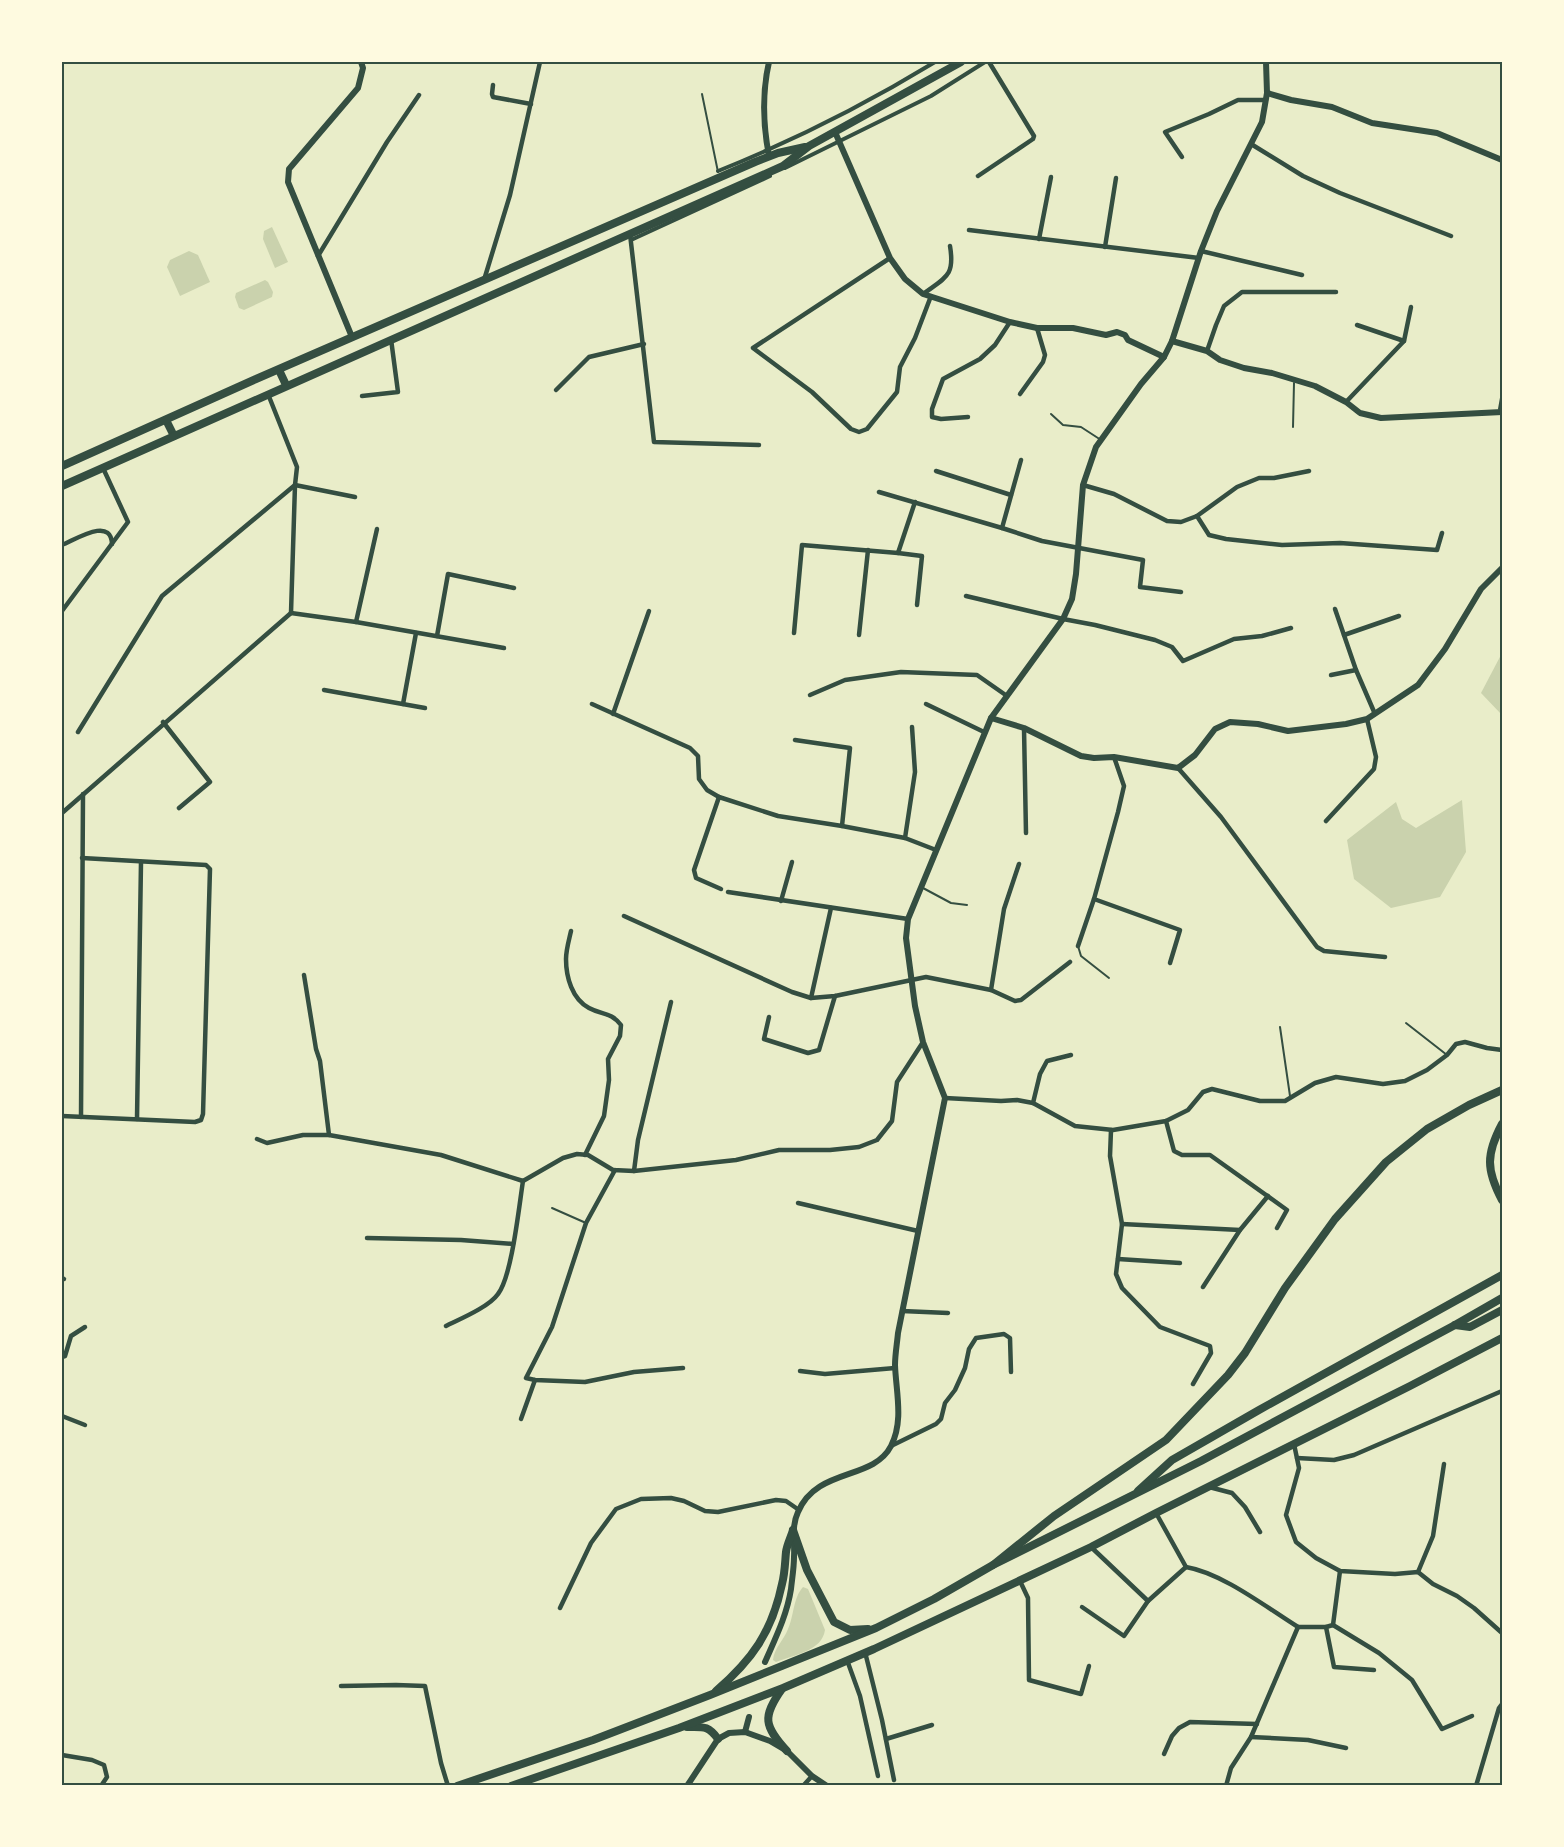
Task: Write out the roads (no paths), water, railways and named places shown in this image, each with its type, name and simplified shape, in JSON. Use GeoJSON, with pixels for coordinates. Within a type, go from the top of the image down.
{"type":"FeatureCollection","features":[{"type":"Feature","properties":{"kind":"highway"},"geometry":{"type":"LineString","coordinates":[[993,1565],[1054,1516],[1166,1440],[1228,1375],[1245,1353],[1285,1288],[1350,1200],[1386,1162],[1427,1130],[1469,1105],[1503,1090]]}},
{"type":"Feature","properties":{"kind":"highway"},"geometry":{"type":"LineString","coordinates":[[1503,1124],[1493,1142],[1490,1162],[1493,1182],[1503,1200]]}},
{"type":"Feature","properties":{"kind":"main road"},"geometry":{"type":"LineString","coordinates":[[62,486],[391,339],[631,237],[783,166],[809,146],[961,62]]}},
{"type":"Feature","properties":{"kind":"main road"},"geometry":{"type":"LineString","coordinates":[[62,466],[718,174],[768,154],[809,146]]}},
{"type":"Feature","properties":{"kind":"main road"},"geometry":{"type":"LineString","coordinates":[[279,369],[286,385]]}},
{"type":"Feature","properties":{"kind":"main road"},"geometry":{"type":"LineString","coordinates":[[166,420],[174,436]]}},
{"type":"Feature","properties":{"kind":"main road"},"geometry":{"type":"LineString","coordinates":[[1130,1498],[1172,1460],[1503,1275]]}},
{"type":"Feature","properties":{"kind":"main road"},"geometry":{"type":"LineString","coordinates":[[457,1785],[593,1740],[876,1628],[934,1599],[993,1565],[1130,1498],[1455,1326],[1503,1298]]}},
{"type":"Feature","properties":{"kind":"main road"},"geometry":{"type":"LineString","coordinates":[[1455,1326],[1470,1327],[1503,1310]]}},
{"type":"Feature","properties":{"kind":"main road"},"geometry":{"type":"LineString","coordinates":[[511,1785],[679,1728],[783,1688],[865,1652],[1091,1547],[1503,1338]]}},
{"type":"Feature","properties":{"kind":"main road"},"geometry":{"type":"LineString","coordinates":[[793,1530],[807,1570],[834,1622],[850,1630],[876,1628]]}},
{"type":"Feature","properties":{"kind":"main road"},"geometry":{"type":"LineString","coordinates":[[710,1695],[737,1673],[763,1638],[774,1614],[783,1583],[787,1549],[793,1530]]}},
{"type":"Feature","properties":{"kind":"main road"},"geometry":{"type":"LineString","coordinates":[[783,1688],[772,1703],[768,1714],[768,1725],[773,1736],[787,1752]]}},
{"type":"Feature","properties":{"kind":"main road"},"geometry":{"type":"LineString","coordinates":[[679,1728],[704,1727],[712,1731],[718,1739]]}},
{"type":"Feature","properties":{"kind":"street"},"geometry":{"type":"LineString","coordinates":[[352,337],[288,182],[289,169],[358,88],[363,68],[361,62]]}},
{"type":"Feature","properties":{"kind":"street"},"geometry":{"type":"LineString","coordinates":[[484,280],[510,195],[540,62]]}},
{"type":"Feature","properties":{"kind":"street"},"geometry":{"type":"LineString","coordinates":[[769,62],[765,80],[764,131],[768,154],[934,62]]}},
{"type":"Feature","properties":{"kind":"street"},"geometry":{"type":"LineString","coordinates":[[759,445],[654,442],[631,237],[755,183],[931,96],[987,62],[1034,136],[1033,139],[978,176]]}},
{"type":"Feature","properties":{"kind":"street"},"geometry":{"type":"LineString","coordinates":[[891,1446],[899,1409],[895,1368],[898,1333],[945,1098],[923,1042],[910,979],[906,938],[908,919],[991,718],[1063,620],[1072,599],[1083,484],[1096,447],[1141,384],[1164,357],[1172,341],[1201,251],[1217,211],[1262,122],[1267,96],[1266,62]]}},
{"type":"Feature","properties":{"kind":"street"},"geometry":{"type":"LineString","coordinates":[[493,85],[494,97],[531,104]]}},
{"type":"Feature","properties":{"kind":"street"},"geometry":{"type":"LineString","coordinates":[[318,256],[387,142],[419,95]]}},
{"type":"Feature","properties":{"kind":"street"},"geometry":{"type":"LineString","coordinates":[[1182,157],[1165,132],[1238,100],[1267,96],[1332,107],[1372,123],[1437,133],[1503,160]]}},
{"type":"Feature","properties":{"kind":"street"},"geometry":{"type":"LineString","coordinates":[[835,132],[890,258],[905,279],[927,295],[1010,322],[1037,328],[1072,327],[1094,334],[1106,335],[1117,332],[1125,334],[1128,340],[1164,357]]}},
{"type":"Feature","properties":{"kind":"street"},"geometry":{"type":"LineString","coordinates":[[1251,144],[1303,176],[1450,236]]}},
{"type":"Feature","properties":{"kind":"street"},"geometry":{"type":"LineString","coordinates":[[1039,239],[1051,177]]}},
{"type":"Feature","properties":{"kind":"street"},"geometry":{"type":"LineString","coordinates":[[1105,247],[1116,178]]}},
{"type":"Feature","properties":{"kind":"street"},"geometry":{"type":"LineString","coordinates":[[969,230],[1199,258]]}},
{"type":"Feature","properties":{"kind":"street"},"geometry":{"type":"LineString","coordinates":[[890,258],[753,348],[812,392],[851,429],[859,432],[867,429],[897,392],[900,367],[915,338],[927,295],[948,275],[953,262],[950,246]]}},
{"type":"Feature","properties":{"kind":"street"},"geometry":{"type":"LineString","coordinates":[[1201,251],[1302,274]]}},
{"type":"Feature","properties":{"kind":"street"},"geometry":{"type":"LineString","coordinates":[[1208,351],[1224,306],[1242,292],[1336,292]]}},
{"type":"Feature","properties":{"kind":"street"},"geometry":{"type":"LineString","coordinates":[[1346,402],[1404,340],[1411,307]]}},
{"type":"Feature","properties":{"kind":"street"},"geometry":{"type":"LineString","coordinates":[[968,417],[941,419],[932,417],[932,409],[942,379],[980,359],[995,345],[1010,322]]}},
{"type":"Feature","properties":{"kind":"street"},"geometry":{"type":"LineString","coordinates":[[1358,325],[1404,340]]}},
{"type":"Feature","properties":{"kind":"street"},"geometry":{"type":"LineString","coordinates":[[1020,394],[1043,362],[1045,355],[1037,328]]}},
{"type":"Feature","properties":{"kind":"street"},"geometry":{"type":"LineString","coordinates":[[362,396],[398,392],[391,339]]}},
{"type":"Feature","properties":{"kind":"street"},"geometry":{"type":"LineString","coordinates":[[1172,341],[1208,351],[1220,360],[1315,386],[1346,402],[1360,413],[1381,418],[1501,412]]}},
{"type":"Feature","properties":{"kind":"street"},"geometry":{"type":"LineString","coordinates":[[556,390],[589,357],[644,344]]}},
{"type":"Feature","properties":{"kind":"street"},"geometry":{"type":"LineString","coordinates":[[62,813],[291,613],[297,467],[268,394]]}},
{"type":"Feature","properties":{"kind":"street"},"geometry":{"type":"LineString","coordinates":[[1002,528],[1021,460]]}},
{"type":"Feature","properties":{"kind":"street"},"geometry":{"type":"LineString","coordinates":[[62,611],[128,522],[103,468]]}},
{"type":"Feature","properties":{"kind":"street"},"geometry":{"type":"LineString","coordinates":[[936,471],[1011,495]]}},
{"type":"Feature","properties":{"kind":"street"},"geometry":{"type":"LineString","coordinates":[[1083,484],[1114,494],[1167,521],[1181,522],[1197,516],[1237,487],[1259,478],[1274,478],[1310,471]]}},
{"type":"Feature","properties":{"kind":"street"},"geometry":{"type":"LineString","coordinates":[[295,485],[355,497]]}},
{"type":"Feature","properties":{"kind":"street"},"geometry":{"type":"LineString","coordinates":[[78,732],[162,596],[295,485]]}},
{"type":"Feature","properties":{"kind":"street"},"geometry":{"type":"LineString","coordinates":[[879,492],[1042,542],[1143,560],[1140,587],[1181,592]]}},
{"type":"Feature","properties":{"kind":"street"},"geometry":{"type":"LineString","coordinates":[[898,553],[915,502]]}},
{"type":"Feature","properties":{"kind":"street"},"geometry":{"type":"LineString","coordinates":[[1197,516],[1209,535],[1282,545],[1340,543],[1437,550],[1442,533]]}},
{"type":"Feature","properties":{"kind":"street"},"geometry":{"type":"LineString","coordinates":[[62,545],[99,529],[106,531],[112,538],[112,544]]}},
{"type":"Feature","properties":{"kind":"street"},"geometry":{"type":"LineString","coordinates":[[357,622],[377,529]]}},
{"type":"Feature","properties":{"kind":"street"},"geometry":{"type":"LineString","coordinates":[[794,633],[802,545],[922,556],[917,605]]}},
{"type":"Feature","properties":{"kind":"street"},"geometry":{"type":"LineString","coordinates":[[859,635],[868,550]]}},
{"type":"Feature","properties":{"kind":"street"},"geometry":{"type":"LineString","coordinates":[[1178,768],[1195,755],[1215,729],[1230,722],[1258,724],[1288,731],[1367,719],[1418,685],[1445,649],[1481,589],[1503,568]]}},
{"type":"Feature","properties":{"kind":"street"},"geometry":{"type":"LineString","coordinates":[[437,636],[448,574],[514,588]]}},
{"type":"Feature","properties":{"kind":"street"},"geometry":{"type":"LineString","coordinates":[[966,596],[1155,640],[1172,647],[1183,661],[1234,639],[1263,636],[1291,628]]}},
{"type":"Feature","properties":{"kind":"street"},"geometry":{"type":"LineString","coordinates":[[1335,609],[1356,670],[1375,714]]}},
{"type":"Feature","properties":{"kind":"street"},"geometry":{"type":"LineString","coordinates":[[613,714],[649,611]]}},
{"type":"Feature","properties":{"kind":"street"},"geometry":{"type":"LineString","coordinates":[[291,613],[357,622],[504,648]]}},
{"type":"Feature","properties":{"kind":"street"},"geometry":{"type":"LineString","coordinates":[[1344,635],[1399,616]]}},
{"type":"Feature","properties":{"kind":"street"},"geometry":{"type":"LineString","coordinates":[[404,704],[416,633]]}},
{"type":"Feature","properties":{"kind":"street"},"geometry":{"type":"LineString","coordinates":[[1331,675],[1356,670]]}},
{"type":"Feature","properties":{"kind":"street"},"geometry":{"type":"LineString","coordinates":[[810,695],[845,680],[901,672],[977,675],[1007,696]]}},
{"type":"Feature","properties":{"kind":"street"},"geometry":{"type":"LineString","coordinates":[[324,690],[425,708]]}},
{"type":"Feature","properties":{"kind":"street"},"geometry":{"type":"LineString","coordinates":[[592,704],[690,748],[698,756],[699,779],[707,790],[719,797],[778,816],[905,838],[936,850]]}},
{"type":"Feature","properties":{"kind":"street"},"geometry":{"type":"LineString","coordinates":[[926,704],[984,732]]}},
{"type":"Feature","properties":{"kind":"street"},"geometry":{"type":"LineString","coordinates":[[991,718],[1024,728],[1081,756],[1114,757],[1178,768],[1221,817],[1317,947],[1324,951],[1385,957]]}},
{"type":"Feature","properties":{"kind":"street"},"geometry":{"type":"LineString","coordinates":[[1326,820],[1374,769],[1376,757],[1367,719]]}},
{"type":"Feature","properties":{"kind":"street"},"geometry":{"type":"LineString","coordinates":[[163,723],[210,782],[179,808]]}},
{"type":"Feature","properties":{"kind":"street"},"geometry":{"type":"LineString","coordinates":[[905,838],[915,772],[912,727]]}},
{"type":"Feature","properties":{"kind":"street"},"geometry":{"type":"LineString","coordinates":[[1024,728],[1026,833]]}},
{"type":"Feature","properties":{"kind":"street"},"geometry":{"type":"LineString","coordinates":[[795,740],[850,748],[842,826]]}},
{"type":"Feature","properties":{"kind":"street"},"geometry":{"type":"LineString","coordinates":[[1078,946],[1094,899],[1124,786],[1114,757]]}},
{"type":"Feature","properties":{"kind":"street"},"geometry":{"type":"LineString","coordinates":[[81,1117],[83,794]]}},
{"type":"Feature","properties":{"kind":"street"},"geometry":{"type":"LineString","coordinates":[[719,797],[694,870],[696,878],[722,889]]}},
{"type":"Feature","properties":{"kind":"street"},"geometry":{"type":"LineString","coordinates":[[62,1116],[195,1122],[201,1120],[203,1114],[210,869],[206,866],[82,858]]}},
{"type":"Feature","properties":{"kind":"street"},"geometry":{"type":"LineString","coordinates":[[138,1119],[141,862]]}},
{"type":"Feature","properties":{"kind":"street"},"geometry":{"type":"LineString","coordinates":[[782,901],[792,862]]}},
{"type":"Feature","properties":{"kind":"street"},"geometry":{"type":"LineString","coordinates":[[991,990],[1004,909],[1019,864]]}},
{"type":"Feature","properties":{"kind":"street"},"geometry":{"type":"LineString","coordinates":[[728,892],[908,919]]}},
{"type":"Feature","properties":{"kind":"street"},"geometry":{"type":"LineString","coordinates":[[1094,899],[1180,930],[1170,963]]}},
{"type":"Feature","properties":{"kind":"street"},"geometry":{"type":"LineString","coordinates":[[811,998],[831,908]]}},
{"type":"Feature","properties":{"kind":"street"},"geometry":{"type":"LineString","coordinates":[[624,916],[792,992],[811,998],[835,996],[926,977],[991,990],[1015,1000],[1021,1000],[1070,962]]}},
{"type":"Feature","properties":{"kind":"street"},"geometry":{"type":"LineString","coordinates":[[571,932],[566,957],[569,980],[578,999],[589,1008],[615,1017],[621,1025],[620,1036],[608,1059],[609,1080],[604,1116],[585,1155]]}},
{"type":"Feature","properties":{"kind":"street"},"geometry":{"type":"LineString","coordinates":[[304,975],[320,1061],[329,1135]]}},
{"type":"Feature","properties":{"kind":"street"},"geometry":{"type":"LineString","coordinates":[[769,1017],[764,1039],[808,1053],[819,1050],[835,996]]}},
{"type":"Feature","properties":{"kind":"street"},"geometry":{"type":"LineString","coordinates":[[634,1171],[638,1140],[671,1002]]}},
{"type":"Feature","properties":{"kind":"street"},"geometry":{"type":"LineString","coordinates":[[257,1139],[267,1143],[303,1135],[329,1135],[441,1155],[523,1181],[563,1158],[577,1154],[588,1155],[615,1170],[634,1171],[736,1160],[779,1150],[830,1150],[859,1147],[877,1140],[892,1121],[897,1082],[923,1042]]}},
{"type":"Feature","properties":{"kind":"street"},"geometry":{"type":"LineString","coordinates":[[945,1098],[1017,1100],[1033,1103],[1075,1126],[1112,1130],[1166,1121],[1188,1110],[1203,1092],[1212,1089],[1260,1101],[1285,1101],[1315,1083],[1336,1077],[1383,1084],[1405,1081],[1427,1070],[1447,1055],[1456,1044],[1465,1042],[1503,1050]]}},
{"type":"Feature","properties":{"kind":"street"},"geometry":{"type":"LineString","coordinates":[[1033,1103],[1040,1074],[1047,1061],[1071,1055]]}},
{"type":"Feature","properties":{"kind":"street"},"geometry":{"type":"LineString","coordinates":[[1166,1121],[1173,1150],[1182,1155],[1210,1155],[1287,1210],[1277,1228]]}},
{"type":"Feature","properties":{"kind":"street"},"geometry":{"type":"LineString","coordinates":[[1112,1130],[1110,1156],[1122,1224],[1116,1274],[1122,1288],[1160,1327],[1210,1346],[1211,1353],[1193,1384]]}},
{"type":"Feature","properties":{"kind":"street"},"geometry":{"type":"LineString","coordinates":[[615,1170],[586,1223],[552,1327],[526,1378],[585,1382],[634,1372],[683,1368]]}},
{"type":"Feature","properties":{"kind":"street"},"geometry":{"type":"LineString","coordinates":[[446,1326],[480,1309],[498,1295],[507,1274],[523,1181]]}},
{"type":"Feature","properties":{"kind":"street"},"geometry":{"type":"LineString","coordinates":[[1203,1287],[1239,1230],[1268,1196]]}},
{"type":"Feature","properties":{"kind":"street"},"geometry":{"type":"LineString","coordinates":[[798,1203],[918,1231]]}},
{"type":"Feature","properties":{"kind":"street"},"geometry":{"type":"LineString","coordinates":[[1122,1224],[1239,1230]]}},
{"type":"Feature","properties":{"kind":"street"},"geometry":{"type":"LineString","coordinates":[[367,1238],[460,1240],[513,1244]]}},
{"type":"Feature","properties":{"kind":"street"},"geometry":{"type":"LineString","coordinates":[[1118,1259],[1180,1263]]}},
{"type":"Feature","properties":{"kind":"street"},"geometry":{"type":"LineString","coordinates":[[902,1311],[948,1314]]}},
{"type":"Feature","properties":{"kind":"street"},"geometry":{"type":"LineString","coordinates":[[62,1357],[65,1356],[71,1335],[85,1328]]}},
{"type":"Feature","properties":{"kind":"street"},"geometry":{"type":"LineString","coordinates":[[765,1662],[782,1621],[791,1591],[794,1556],[793,1530],[799,1510],[812,1492],[840,1476],[871,1466],[880,1460],[891,1446],[936,1424],[941,1419],[945,1403],[955,1390],[965,1368],[969,1349],[976,1338],[1004,1334],[1010,1338],[1011,1372]]}},
{"type":"Feature","properties":{"kind":"street"},"geometry":{"type":"LineString","coordinates":[[800,1371],[825,1374],[895,1368]]}},
{"type":"Feature","properties":{"kind":"street"},"geometry":{"type":"LineString","coordinates":[[521,1419],[535,1380]]}},
{"type":"Feature","properties":{"kind":"street"},"geometry":{"type":"LineString","coordinates":[[1297,1458],[1334,1460],[1354,1455],[1503,1391]]}},
{"type":"Feature","properties":{"kind":"street"},"geometry":{"type":"LineString","coordinates":[[62,1416],[85,1425]]}},
{"type":"Feature","properties":{"kind":"street"},"geometry":{"type":"LineString","coordinates":[[1294,1444],[1299,1468],[1286,1515],[1296,1542],[1316,1558],[1340,1571],[1395,1574],[1418,1572],[1432,1584],[1457,1596],[1474,1608],[1503,1633]]}},
{"type":"Feature","properties":{"kind":"street"},"geometry":{"type":"LineString","coordinates":[[1418,1572],[1433,1536],[1444,1464]]}},
{"type":"Feature","properties":{"kind":"street"},"geometry":{"type":"LineString","coordinates":[[1209,1486],[1232,1493],[1245,1507],[1260,1532]]}},
{"type":"Feature","properties":{"kind":"street"},"geometry":{"type":"LineString","coordinates":[[560,1608],[591,1543],[616,1509],[641,1499],[671,1498],[684,1501],[705,1511],[718,1512],[776,1500],[786,1502],[799,1510]]}},
{"type":"Feature","properties":{"kind":"street"},"geometry":{"type":"LineString","coordinates":[[1156,1513],[1186,1567]]}},
{"type":"Feature","properties":{"kind":"street"},"geometry":{"type":"LineString","coordinates":[[1091,1547],[1148,1601]]}},
{"type":"Feature","properties":{"kind":"street"},"geometry":{"type":"LineString","coordinates":[[1082,1606],[1124,1636],[1148,1601],[1186,1567]]}},
{"type":"Feature","properties":{"kind":"street"},"geometry":{"type":"LineString","coordinates":[[1186,1567],[1199,1569],[1218,1577],[1298,1628],[1333,1625],[1379,1653],[1412,1680],[1442,1729],[1472,1716]]}},
{"type":"Feature","properties":{"kind":"street"},"geometry":{"type":"LineString","coordinates":[[1333,1625],[1340,1571]]}},
{"type":"Feature","properties":{"kind":"street"},"geometry":{"type":"LineString","coordinates":[[1020,1581],[1028,1598],[1029,1680],[1081,1694],[1089,1666]]}},
{"type":"Feature","properties":{"kind":"street"},"geometry":{"type":"LineString","coordinates":[[1326,1627],[1334,1667],[1374,1670]]}},
{"type":"Feature","properties":{"kind":"street"},"geometry":{"type":"LineString","coordinates":[[1226,1785],[1231,1768],[1257,1724],[1298,1628]]}},
{"type":"Feature","properties":{"kind":"street"},"geometry":{"type":"LineString","coordinates":[[865,1652],[894,1780]]}},
{"type":"Feature","properties":{"kind":"street"},"geometry":{"type":"LineString","coordinates":[[847,1660],[860,1696],[878,1776]]}},
{"type":"Feature","properties":{"kind":"street"},"geometry":{"type":"LineString","coordinates":[[341,1686],[425,1686],[441,1763],[448,1785]]}},
{"type":"Feature","properties":{"kind":"street"},"geometry":{"type":"LineString","coordinates":[[1476,1785],[1499,1708],[1503,1704]]}},
{"type":"Feature","properties":{"kind":"street"},"geometry":{"type":"LineString","coordinates":[[745,1732],[749,1717]]}},
{"type":"Feature","properties":{"kind":"street"},"geometry":{"type":"LineString","coordinates":[[1164,1754],[1172,1736],[1179,1728],[1190,1722],[1257,1724]]}},
{"type":"Feature","properties":{"kind":"street"},"geometry":{"type":"LineString","coordinates":[[886,1739],[932,1725]]}},
{"type":"Feature","properties":{"kind":"street"},"geometry":{"type":"LineString","coordinates":[[687,1785],[718,1739],[729,1733],[745,1732],[770,1741],[787,1752],[812,1776],[827,1785]]}},
{"type":"Feature","properties":{"kind":"street"},"geometry":{"type":"LineString","coordinates":[[1251,1737],[1308,1740],[1346,1748]]}},
{"type":"Feature","properties":{"kind":"street"},"geometry":{"type":"LineString","coordinates":[[62,1755],[92,1760],[104,1765],[107,1777],[102,1785]]}},
{"type":"Feature","properties":{"kind":"street"},"geometry":{"type":"LineString","coordinates":[[802,1785],[812,1776]]}},
{"type":"Feature","properties":{"kind":"lane"},"geometry":{"type":"LineString","coordinates":[[702,94],[718,174]]}},
{"type":"Feature","properties":{"kind":"lane"},"geometry":{"type":"LineString","coordinates":[[1293,427],[1294,380]]}},
{"type":"Feature","properties":{"kind":"lane"},"geometry":{"type":"LineString","coordinates":[[1501,412],[1503,392]]}},
{"type":"Feature","properties":{"kind":"lane"},"geometry":{"type":"LineString","coordinates":[[1051,414],[1063,425],[1081,426],[1101,440]]}},
{"type":"Feature","properties":{"kind":"lane"},"geometry":{"type":"LineString","coordinates":[[921,886],[951,903],[967,905]]}},
{"type":"Feature","properties":{"kind":"lane"},"geometry":{"type":"LineString","coordinates":[[1078,946],[1081,956],[1109,978]]}},
{"type":"Feature","properties":{"kind":"lane"},"geometry":{"type":"LineString","coordinates":[[1406,1023],[1447,1055]]}},
{"type":"Feature","properties":{"kind":"lane"},"geometry":{"type":"LineString","coordinates":[[1280,1027],[1291,1099]]}},
{"type":"Feature","properties":{"kind":"lane"},"geometry":{"type":"LineString","coordinates":[[552,1208],[586,1223]]}}]}
